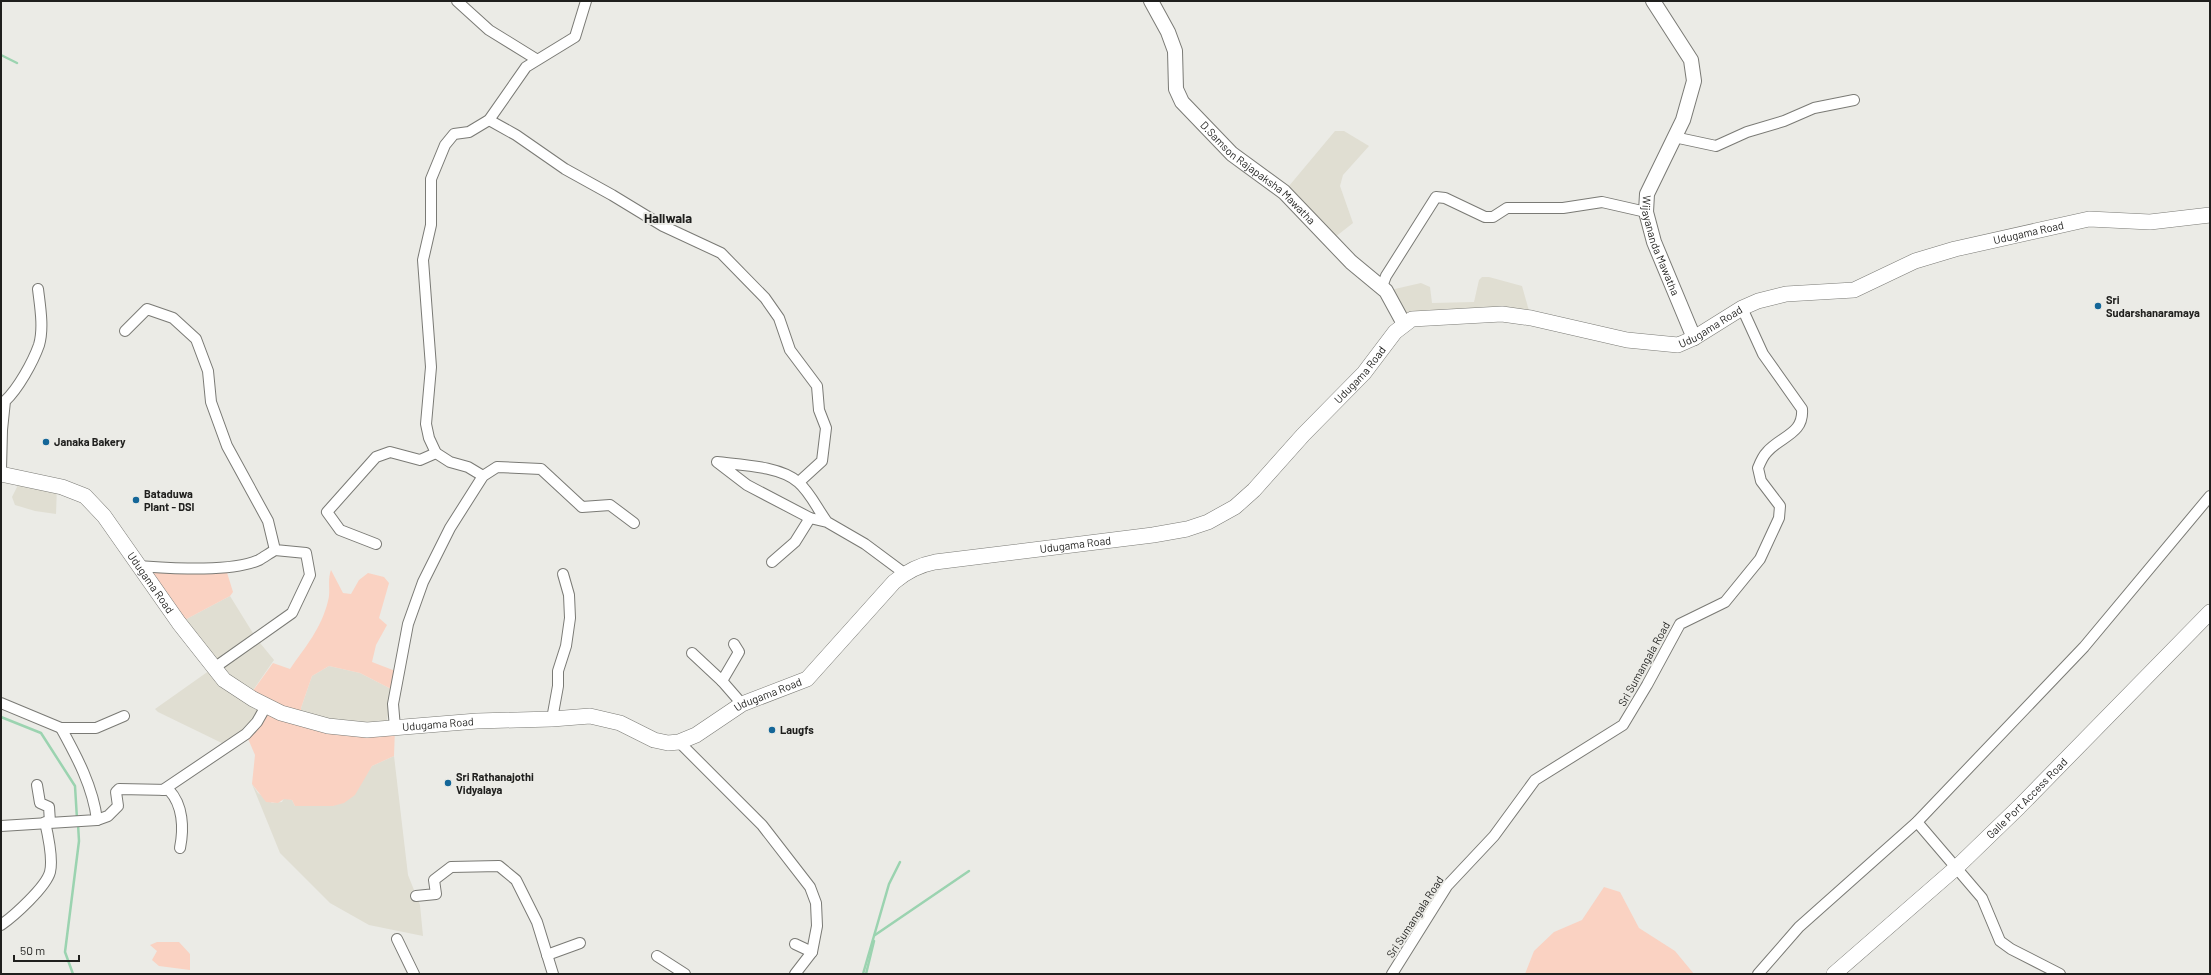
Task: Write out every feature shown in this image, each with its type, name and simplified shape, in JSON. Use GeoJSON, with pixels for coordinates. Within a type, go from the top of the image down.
{"type":"FeatureCollection","features":[{"type":"Feature","properties":{"kind":"main road","name":"D.Samson Rajapaksha Mawatha"},"geometry":{"type":"LineString","coordinates":[[1151,1],[1168,32],[1175,51],[1176,89],[1182,102],[1194,117],[1232,154],[1284,192],[1351,262],[1386,291],[1404,324]]}},
{"type":"Feature","properties":{"kind":"main road","name":"Wijayananda Mawatha"},"geometry":{"type":"LineString","coordinates":[[1652,1],[1691,60],[1694,71],[1694,82],[1683,120],[1647,194],[1646,212],[1654,242],[1694,338]]}},
{"type":"Feature","properties":{"kind":"main road","name":"Udugama Road"},"geometry":{"type":"LineString","coordinates":[[1,474],[62,487],[85,496],[104,516],[139,566],[224,680],[266,706],[302,720],[328,726],[367,730],[477,721],[552,720],[584,716],[601,718],[620,723],[654,740],[668,743],[679,742],[696,735],[742,704],[807,679],[894,582],[904,573],[917,567],[935,562],[1188,528],[1221,516],[1236,507],[1254,490],[1303,435],[1364,373],[1395,332],[1412,319],[1429,316],[1502,314],[1531,318],[1627,340],[1653,344],[1678,345],[1694,338],[1742,308],[1758,301],[1786,294],[1854,290],[1915,261],[2090,219],[2150,222],[2210,215]]}},
{"type":"Feature","properties":{"kind":"main road","name":"Galle Port Access Road"},"geometry":{"type":"LineString","coordinates":[[1834,974],[1957,867],[2024,802],[2210,612]]}},
{"type":"Feature","properties":{"kind":"street"},"geometry":{"type":"LineString","coordinates":[[457,1],[489,30],[536,59]]}},
{"type":"Feature","properties":{"kind":"street"},"geometry":{"type":"LineString","coordinates":[[483,476],[468,468],[450,462],[436,453],[429,438],[426,424],[431,366],[423,260],[431,225],[432,179],[446,145],[454,134],[469,132],[489,120],[526,67],[536,59],[548,55],[575,37],[586,1]]}},
{"type":"Feature","properties":{"kind":"street"},"geometry":{"type":"LineString","coordinates":[[1674,138],[1716,146],[1747,132],[1784,121],[1814,108],[1854,100]]}},
{"type":"Feature","properties":{"kind":"street"},"geometry":{"type":"LineString","coordinates":[[489,120],[516,135],[564,169],[612,195],[663,226],[721,253],[765,298],[779,318],[790,350],[817,386],[819,410],[826,428],[822,461],[799,482]]}},
{"type":"Feature","properties":{"kind":"street"},"geometry":{"type":"LineString","coordinates":[[1386,291],[1383,284],[1386,276],[1436,197],[1445,198],[1485,217],[1493,217],[1507,208],[1563,208],[1602,202],[1646,212]]}},
{"type":"Feature","properties":{"kind":"street"},"geometry":{"type":"LineString","coordinates":[[1,469],[2,430],[5,401],[15,392],[39,345],[41,313],[38,289]]}},
{"type":"Feature","properties":{"kind":"street","name":"Sri Sumangala Road"},"geometry":{"type":"LineString","coordinates":[[1392,974],[1447,886],[1494,836],[1535,780],[1623,725],[1648,685],[1680,624],[1725,602],[1760,559],[1779,518],[1780,506],[1761,481],[1758,468],[1767,452],[1799,427],[1803,419],[1802,409],[1763,354],[1742,308]]}},
{"type":"Feature","properties":{"kind":"street"},"geometry":{"type":"LineString","coordinates":[[125,330],[147,309],[173,318],[196,339],[208,371],[211,402],[227,446],[268,521],[275,550]]}},
{"type":"Feature","properties":{"kind":"street"},"geometry":{"type":"LineString","coordinates":[[376,544],[340,530],[327,512],[376,457],[390,452],[420,460],[436,453]]}},
{"type":"Feature","properties":{"kind":"street"},"geometry":{"type":"LineString","coordinates":[[827,522],[799,482],[787,474],[750,466],[717,462],[747,485],[810,518],[827,522],[865,544],[904,573]]}},
{"type":"Feature","properties":{"kind":"street"},"geometry":{"type":"LineString","coordinates":[[395,728],[393,704],[408,624],[424,582],[450,528],[483,476],[497,467],[541,469],[582,507],[610,504],[634,523]]}},
{"type":"Feature","properties":{"kind":"street"},"geometry":{"type":"LineString","coordinates":[[1758,974],[1799,927],[1917,822],[2084,647],[2210,496]]}},
{"type":"Feature","properties":{"kind":"street"},"geometry":{"type":"LineString","coordinates":[[772,562],[795,542],[810,518]]}},
{"type":"Feature","properties":{"kind":"street"},"geometry":{"type":"LineString","coordinates":[[139,566],[180,568],[225,566],[259,560],[275,550],[306,553],[310,575],[292,613],[214,668]]}},
{"type":"Feature","properties":{"kind":"street"},"geometry":{"type":"LineString","coordinates":[[552,720],[558,686],[558,671],[566,646],[570,618],[569,595],[563,574]]}},
{"type":"Feature","properties":{"kind":"street"},"geometry":{"type":"LineString","coordinates":[[722,681],[739,652],[734,644]]}},
{"type":"Feature","properties":{"kind":"street"},"geometry":{"type":"LineString","coordinates":[[692,653],[722,681],[742,704]]}},
{"type":"Feature","properties":{"kind":"street"},"geometry":{"type":"LineString","coordinates":[[1,703],[61,728],[96,728],[124,716]]}},
{"type":"Feature","properties":{"kind":"street"},"geometry":{"type":"LineString","coordinates":[[163,790],[246,734],[257,722],[266,706]]}},
{"type":"Feature","properties":{"kind":"street"},"geometry":{"type":"LineString","coordinates":[[61,728],[80,762],[95,803],[96,821]]}},
{"type":"Feature","properties":{"kind":"street"},"geometry":{"type":"LineString","coordinates":[[679,742],[762,825],[810,887],[816,903],[817,926],[812,952],[796,974]]}},
{"type":"Feature","properties":{"kind":"street"},"geometry":{"type":"LineString","coordinates":[[1,925],[38,890],[50,872],[48,822],[49,806],[40,803],[37,785]]}},
{"type":"Feature","properties":{"kind":"street"},"geometry":{"type":"LineString","coordinates":[[1,826],[48,822],[96,821],[108,816],[118,806],[116,792],[119,789],[169,790],[176,797],[184,829],[180,848]]}},
{"type":"Feature","properties":{"kind":"street"},"geometry":{"type":"LineString","coordinates":[[1917,822],[1982,898],[2000,941],[2011,949],[2060,974]]}},
{"type":"Feature","properties":{"kind":"street"},"geometry":{"type":"LineString","coordinates":[[416,896],[436,894],[434,880],[451,867],[499,866],[516,880],[537,922],[553,974]]}},
{"type":"Feature","properties":{"kind":"street"},"geometry":{"type":"LineString","coordinates":[[397,939],[414,974]]}},
{"type":"Feature","properties":{"kind":"street"},"geometry":{"type":"LineString","coordinates":[[547,955],[580,943]]}},
{"type":"Feature","properties":{"kind":"street"},"geometry":{"type":"LineString","coordinates":[[795,944],[812,952]]}},
{"type":"Feature","properties":{"kind":"street"},"geometry":{"type":"LineString","coordinates":[[657,956],[685,974]]}},
{"type":"Feature","properties":{"kind":"shaded area"},"geometry":{"type":"Polygon","coordinates":[[[1335,131],[1344,131],[1369,146],[1343,175],[1340,186],[1353,223],[1330,241],[1284,192],[1335,131]]]}},
{"type":"Feature","properties":{"kind":"shaded area"},"geometry":{"type":"Polygon","coordinates":[[[1482,277],[1489,277],[1522,286],[1531,318],[1404,324],[1386,291],[1421,283],[1430,287],[1432,303],[1474,302],[1479,280],[1482,277]]]}},
{"type":"Feature","properties":{"kind":"shaded area"},"geometry":{"type":"Polygon","coordinates":[[[18,485],[57,486],[56,514],[35,511],[15,505],[12,497],[18,485]]]}},
{"type":"Feature","properties":{"kind":"shaded area"},"geometry":{"type":"Polygon","coordinates":[[[139,566],[225,566],[233,592],[230,596],[179,623],[139,566]]]}},
{"type":"Feature","properties":{"kind":"shaded area"},"geometry":{"type":"Polygon","coordinates":[[[331,570],[343,593],[351,594],[359,580],[368,573],[384,577],[389,583],[379,618],[387,625],[376,645],[372,662],[398,672],[395,691],[360,673],[329,666],[312,676],[301,708],[302,720],[395,728],[394,756],[372,766],[355,795],[344,803],[333,806],[295,806],[292,800],[284,799],[278,803],[266,802],[252,784],[255,755],[246,734],[266,706],[249,696],[273,663],[290,669],[312,637],[325,611],[328,601],[329,578],[331,570]]]}},
{"type":"Feature","properties":{"kind":"shaded area"},"geometry":{"type":"Polygon","coordinates":[[[230,596],[256,638],[274,660],[249,696],[266,706],[228,746],[158,712],[155,709],[213,668],[179,623],[230,596]]]}},
{"type":"Feature","properties":{"kind":"shaded area"},"geometry":{"type":"Polygon","coordinates":[[[329,666],[360,673],[393,690],[386,724],[351,724],[301,714],[301,708],[312,676],[329,666]]]}},
{"type":"Feature","properties":{"kind":"shaded area"},"geometry":{"type":"Polygon","coordinates":[[[394,756],[408,875],[420,905],[423,936],[369,925],[330,903],[280,853],[252,784],[258,793],[272,803],[282,802],[284,798],[292,800],[295,806],[333,806],[364,778],[372,766],[394,756]]]}},
{"type":"Feature","properties":{"kind":"shaded area"},"geometry":{"type":"Polygon","coordinates":[[[1604,887],[1620,892],[1639,928],[1675,951],[1694,974],[1525,974],[1534,951],[1554,932],[1582,920],[1604,887]]]}},
{"type":"Feature","properties":{"kind":"shaded area"},"geometry":{"type":"Polygon","coordinates":[[[157,942],[179,942],[190,954],[190,970],[159,966],[152,960],[157,951],[150,945],[157,942]]]}},
{"type":"Feature","properties":{"kind":"waterway"},"geometry":{"type":"LineString","coordinates":[[1,55],[17,63]]}},
{"type":"Feature","properties":{"kind":"waterway"},"geometry":{"type":"LineString","coordinates":[[1,717],[41,733],[75,786],[77,819]]}},
{"type":"Feature","properties":{"kind":"waterway"},"geometry":{"type":"LineString","coordinates":[[73,974],[65,952],[79,841],[78,824]]}},
{"type":"Feature","properties":{"kind":"waterway"},"geometry":{"type":"LineString","coordinates":[[863,974],[889,884],[900,862]]}},
{"type":"Feature","properties":{"kind":"waterway"},"geometry":{"type":"LineString","coordinates":[[875,935],[969,871]]}},
{"type":"Feature","properties":{"kind":"waterway"},"geometry":{"type":"LineString","coordinates":[[866,974],[874,941]]}},
{"type":"Feature","properties":{"kind":"place","name":"Sri Sudarshanaramaya"},"geometry":{"type":"Point","coordinates":[2098,306]}},
{"type":"Feature","properties":{"kind":"place","name":"Janaka Bakery"},"geometry":{"type":"Point","coordinates":[46,442]}},
{"type":"Feature","properties":{"kind":"place","name":"Bataduwa Plant - DSI"},"geometry":{"type":"Point","coordinates":[136,500]}},
{"type":"Feature","properties":{"kind":"place","name":"Laugfs"},"geometry":{"type":"Point","coordinates":[772,730]}},
{"type":"Feature","properties":{"kind":"place","name":"Sri Rathanajothi Vidyalaya"},"geometry":{"type":"Point","coordinates":[448,783]}},
{"type":"Feature","properties":{"kind":"district","name":"Haliwala"},"geometry":{"type":"Point","coordinates":[668,218]}}]}
